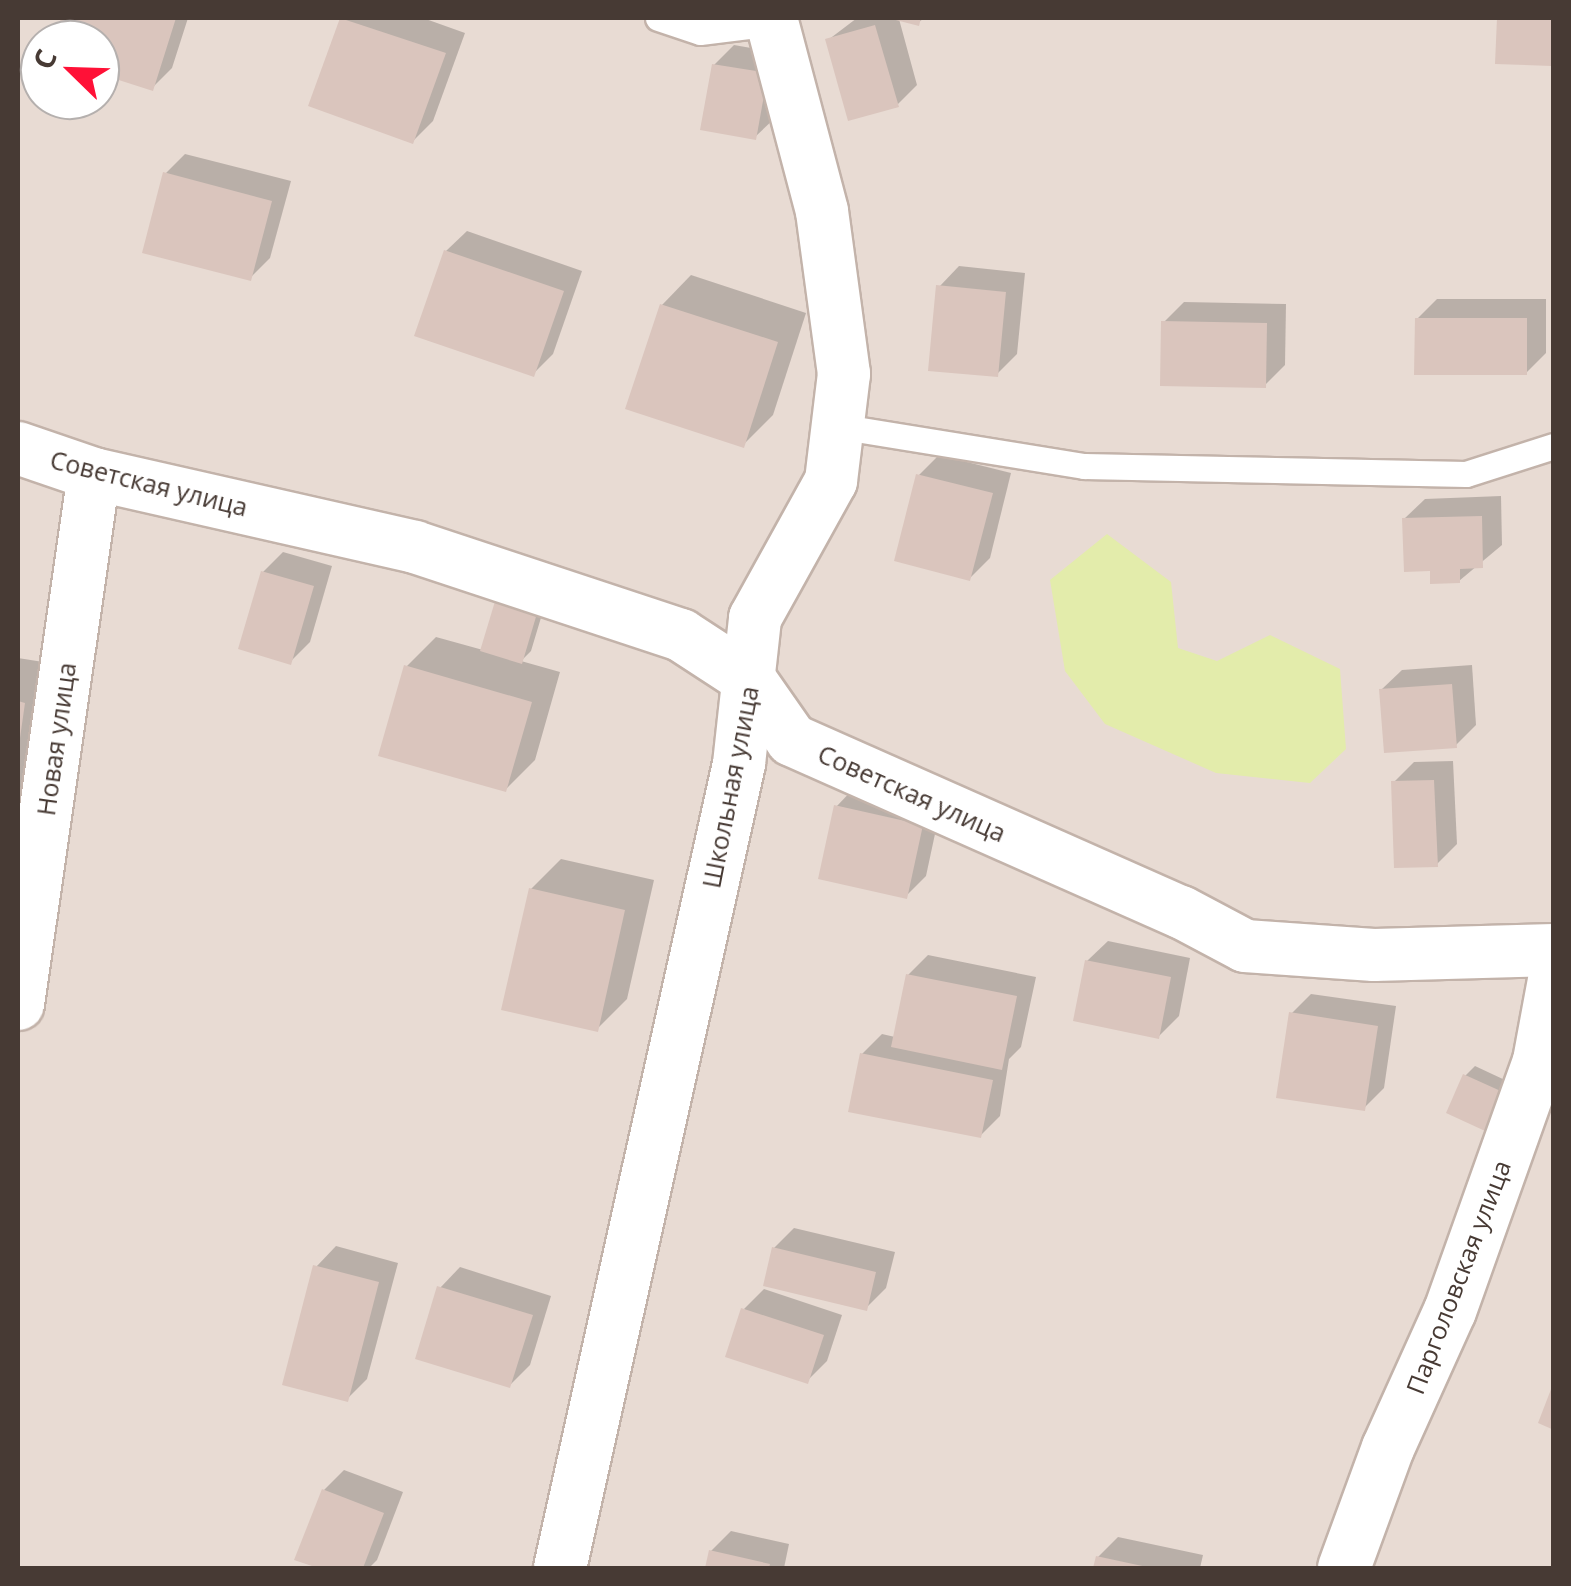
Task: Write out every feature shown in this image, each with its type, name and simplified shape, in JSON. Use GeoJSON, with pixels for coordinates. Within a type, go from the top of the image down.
{"type":"FeatureCollection","features":[{"type":"Feature","properties":{"kind":"street","name":"Школьная улица"},"geometry":{"type":"LineString","coordinates":[[560,1568],[739,764],[755,618],[831,481],[844,374],[822,212],[772,20]]}},
{"type":"Feature","properties":{"kind":"street","name":"Советская улица"},"geometry":{"type":"LineString","coordinates":[[18,448],[94,474],[415,547],[681,635],[750,680],[792,740],[1181,912],[1245,946],[1374,955],[1554,950]]}},
{"type":"Feature","properties":{"kind":"street","name":"Новая улица"},"geometry":{"type":"LineString","coordinates":[[18,1004],[94,474]]}},
{"type":"Feature","properties":{"kind":"street","name":"Парголовская улица"},"geometry":{"type":"LineString","coordinates":[[1344,1568],[1388,1448],[1450,1311],[1539,1061],[1554,980]]}},
{"type":"Feature","properties":{"kind":"lane"},"geometry":{"type":"LineString","coordinates":[[658,18],[700,32],[772,20]]}},
{"type":"Feature","properties":{"kind":"lane"},"geometry":{"type":"LineString","coordinates":[[837,426],[1084,466],[1466,474],[1554,446]]}},
{"type":"Feature","properties":{"kind":"shaded area"},"geometry":{"type":"Polygon","coordinates":[[[18,18],[1553,18],[1553,1568],[18,1568],[18,18]]]}},
{"type":"Feature","properties":{"kind":"green space"},"geometry":{"type":"Polygon","coordinates":[[[1107,534],[1171,582],[1178,648],[1217,661],[1270,635],[1340,669],[1346,749],[1310,783],[1216,773],[1105,724],[1065,671],[1050,580],[1107,534]]]}},
{"type":"Feature","properties":{"kind":"building"},"geometry":{"type":"Polygon","coordinates":[[[176,18],[153,91],[120,80],[120,20],[60,20],[176,18]]]}},
{"type":"Feature","properties":{"kind":"building"},"geometry":{"type":"Polygon","coordinates":[[[340,18],[446,53],[413,144],[308,106],[340,18]]]}},
{"type":"Feature","properties":{"kind":"building"},"geometry":{"type":"Polygon","coordinates":[[[888,18],[921,18],[919,26],[888,18]]]}},
{"type":"Feature","properties":{"kind":"building"},"geometry":{"type":"Polygon","coordinates":[[[1497,18],[1554,18],[1552,66],[1495,64],[1497,18]]]}},
{"type":"Feature","properties":{"kind":"building"},"geometry":{"type":"Polygon","coordinates":[[[875,25],[899,107],[848,121],[825,39],[875,25]]]}},
{"type":"Feature","properties":{"kind":"building"},"geometry":{"type":"Polygon","coordinates":[[[712,64],[768,73],[756,140],[700,130],[712,64]]]}},
{"type":"Feature","properties":{"kind":"building"},"geometry":{"type":"Polygon","coordinates":[[[163,172],[272,201],[251,281],[142,253],[163,172]]]}},
{"type":"Feature","properties":{"kind":"building"},"geometry":{"type":"Polygon","coordinates":[[[444,250],[564,291],[534,377],[414,336],[444,250]]]}},
{"type":"Feature","properties":{"kind":"building"},"geometry":{"type":"Polygon","coordinates":[[[936,285],[1006,292],[998,377],[928,371],[936,285]]]}},
{"type":"Feature","properties":{"kind":"building"},"geometry":{"type":"Polygon","coordinates":[[[660,304],[778,342],[744,448],[625,409],[660,304]]]}},
{"type":"Feature","properties":{"kind":"building"},"geometry":{"type":"Polygon","coordinates":[[[1415,318],[1527,318],[1527,375],[1414,375],[1415,318]]]}},
{"type":"Feature","properties":{"kind":"building"},"geometry":{"type":"Polygon","coordinates":[[[1161,321],[1267,323],[1266,388],[1160,386],[1161,321]]]}},
{"type":"Feature","properties":{"kind":"building"},"geometry":{"type":"Polygon","coordinates":[[[916,474],[993,493],[970,581],[894,561],[916,474]]]}},
{"type":"Feature","properties":{"kind":"building"},"geometry":{"type":"Polygon","coordinates":[[[1482,516],[1483,568],[1460,569],[1460,583],[1430,584],[1430,571],[1404,572],[1402,518],[1482,516]]]}},
{"type":"Feature","properties":{"kind":"building"},"geometry":{"type":"Polygon","coordinates":[[[261,571],[314,586],[291,665],[238,649],[261,571]]]}},
{"type":"Feature","properties":{"kind":"building"},"geometry":{"type":"Polygon","coordinates":[[[496,598],[538,610],[522,664],[480,651],[496,598]]]}},
{"type":"Feature","properties":{"kind":"building"},"geometry":{"type":"Polygon","coordinates":[[[404,665],[532,702],[506,792],[378,756],[404,665]]]}},
{"type":"Feature","properties":{"kind":"building"},"geometry":{"type":"Polygon","coordinates":[[[1452,684],[1457,748],[1384,753],[1379,689],[1452,684]]]}},
{"type":"Feature","properties":{"kind":"building"},"geometry":{"type":"Polygon","coordinates":[[[18,701],[25,703],[20,738],[18,738],[18,701]]]}},
{"type":"Feature","properties":{"kind":"building"},"geometry":{"type":"Polygon","coordinates":[[[1434,780],[1438,867],[1394,868],[1391,781],[1434,780]]]}},
{"type":"Feature","properties":{"kind":"building"},"geometry":{"type":"Polygon","coordinates":[[[834,805],[923,825],[907,899],[818,879],[834,805]]]}},
{"type":"Feature","properties":{"kind":"building"},"geometry":{"type":"Polygon","coordinates":[[[529,888],[625,910],[598,1032],[501,1010],[529,888]]]}},
{"type":"Feature","properties":{"kind":"building"},"geometry":{"type":"Polygon","coordinates":[[[1085,960],[1171,977],[1159,1039],[1073,1021],[1085,960]]]}},
{"type":"Feature","properties":{"kind":"building"},"geometry":{"type":"Polygon","coordinates":[[[906,974],[1017,996],[1002,1070],[891,1047],[906,974]]]}},
{"type":"Feature","properties":{"kind":"building"},"geometry":{"type":"Polygon","coordinates":[[[1289,1012],[1378,1026],[1365,1111],[1276,1098],[1289,1012]]]}},
{"type":"Feature","properties":{"kind":"building"},"geometry":{"type":"Polygon","coordinates":[[[860,1053],[993,1080],[981,1138],[848,1112],[860,1053]]]}},
{"type":"Feature","properties":{"kind":"building"},"geometry":{"type":"Polygon","coordinates":[[[1463,1074],[1514,1097],[1496,1136],[1446,1113],[1463,1074]]]}},
{"type":"Feature","properties":{"kind":"building"},"geometry":{"type":"Polygon","coordinates":[[[772,1247],[876,1272],[867,1311],[763,1286],[772,1247]]]}},
{"type":"Feature","properties":{"kind":"building"},"geometry":{"type":"Polygon","coordinates":[[[313,1265],[379,1282],[348,1402],[282,1385],[313,1265]]]}},
{"type":"Feature","properties":{"kind":"building"},"geometry":{"type":"Polygon","coordinates":[[[437,1286],[533,1315],[510,1388],[415,1359],[437,1286]]]}},
{"type":"Feature","properties":{"kind":"building"},"geometry":{"type":"Polygon","coordinates":[[[741,1308],[824,1335],[808,1384],[725,1357],[741,1308]]]}},
{"type":"Feature","properties":{"kind":"building"},"geometry":{"type":"Polygon","coordinates":[[[1554,1384],[1554,1430],[1538,1423],[1554,1384]]]}},
{"type":"Feature","properties":{"kind":"building"},"geometry":{"type":"Polygon","coordinates":[[[322,1489],[384,1513],[363,1568],[318,1568],[294,1560],[322,1489]]]}},
{"type":"Feature","properties":{"kind":"building"},"geometry":{"type":"Polygon","coordinates":[[[709,1550],[770,1564],[769,1568],[705,1568],[709,1550]]]}},
{"type":"Feature","properties":{"kind":"building"},"geometry":{"type":"Polygon","coordinates":[[[1096,1556],[1147,1567],[1147,1568],[1093,1568],[1096,1556]]]}}]}
